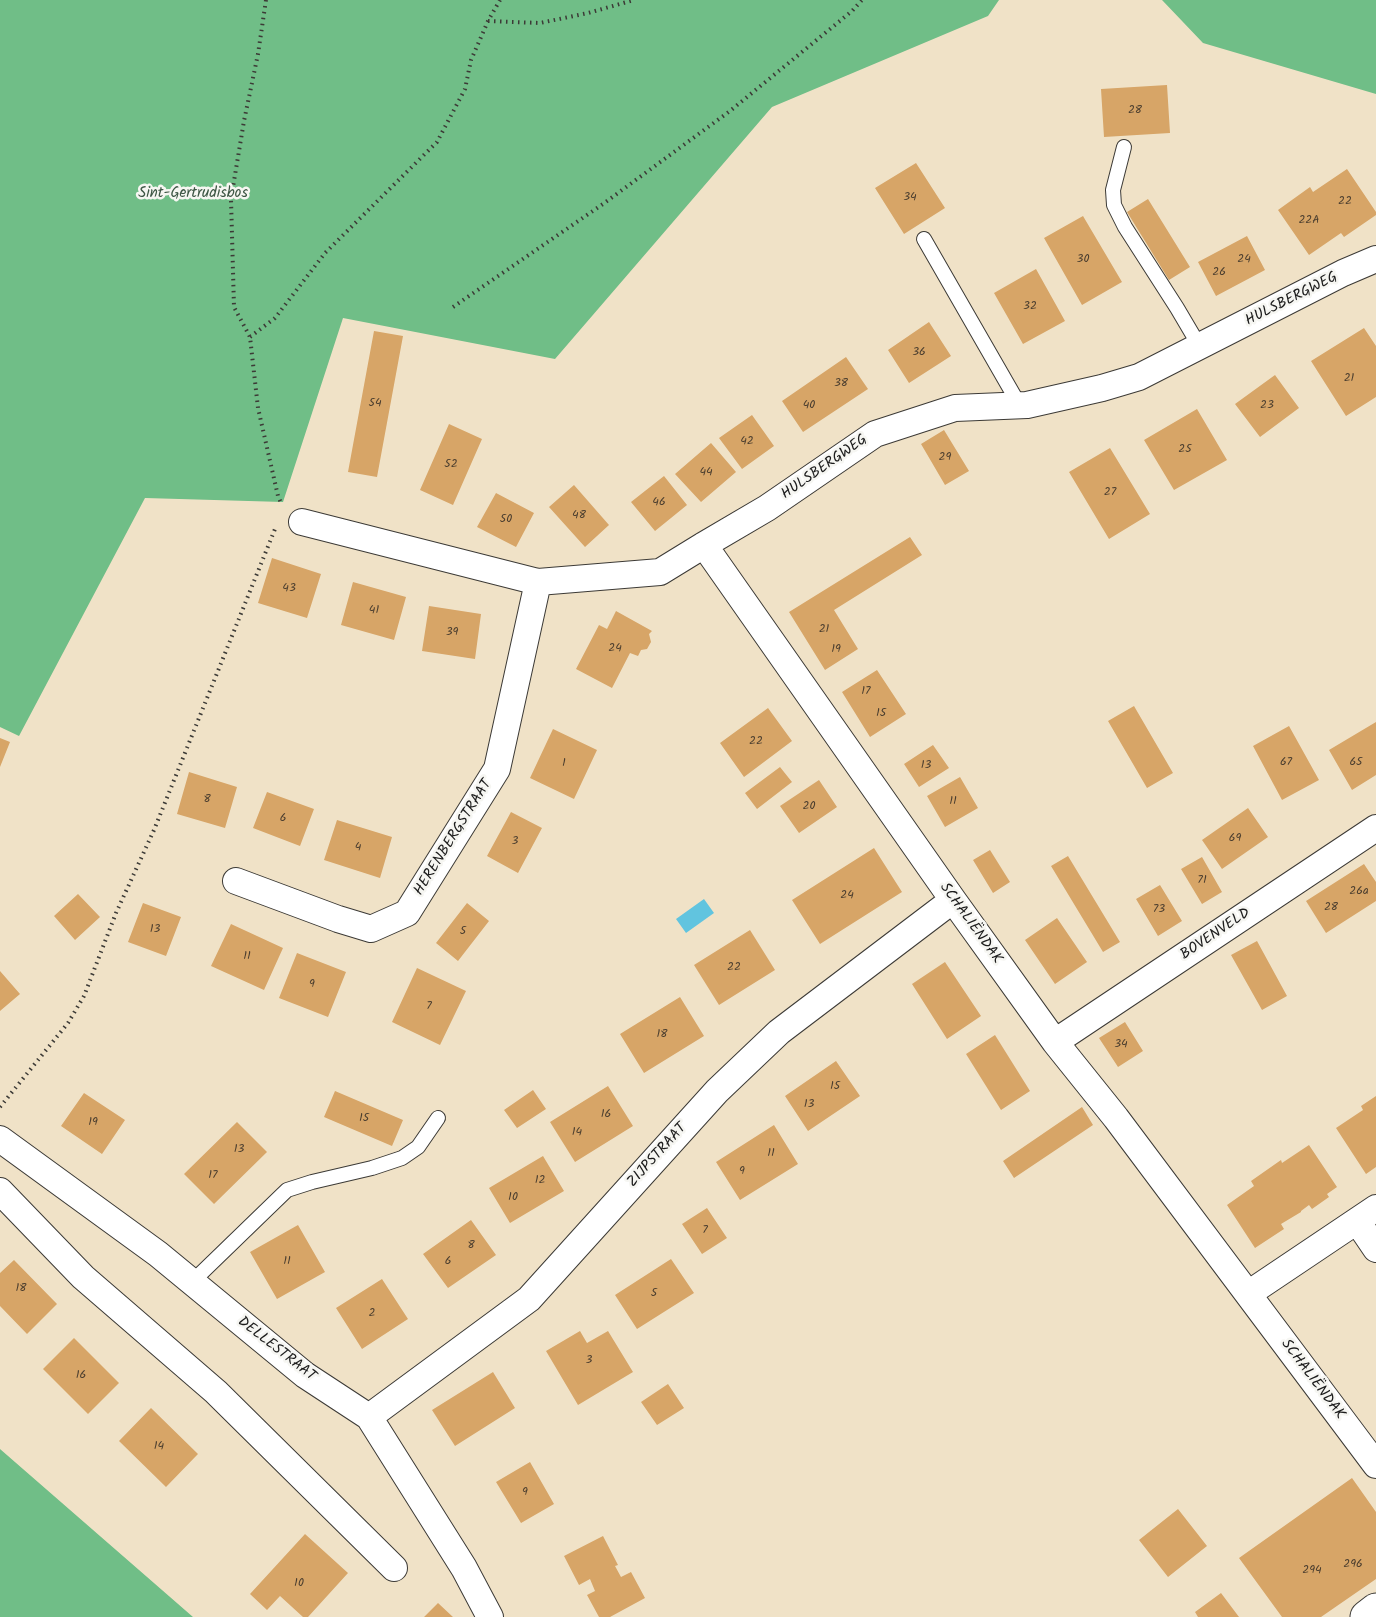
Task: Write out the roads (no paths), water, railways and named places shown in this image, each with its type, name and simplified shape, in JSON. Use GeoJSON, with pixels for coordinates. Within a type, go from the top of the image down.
{"type":"FeatureCollection","features":[{"type":"Feature","properties":{"kind":"street","name":"HULSBERGWEG"},"geometry":{"type":"LineString","coordinates":[[292,514],[538,582],[660,572],[767,508],[875,434],[955,408],[1020,406],[1102,388],[1139,377],[1376,258]]}},
{"type":"Feature","properties":{"kind":"street","name":"SCHALIËNDAK"},"geometry":{"type":"LineString","coordinates":[[704,545],[1055,1042],[1116,1118],[1376,1465]]}},
{"type":"Feature","properties":{"kind":"street","name":"HERENBERGSTRAAT"},"geometry":{"type":"LineString","coordinates":[[236,881],[338,920],[371,929],[407,913],[497,769],[538,582]]}},
{"type":"Feature","properties":{"kind":"street","name":"BOVENVELD"},"geometry":{"type":"LineString","coordinates":[[1055,1042],[1376,828]]}},
{"type":"Feature","properties":{"kind":"street","name":"ZIJPSTRAAT"},"geometry":{"type":"LineString","coordinates":[[369,1417],[529,1299],[717,1091],[779,1032],[953,900]]}},
{"type":"Feature","properties":{"kind":"street","name":"DELLESTRAAT"},"geometry":{"type":"LineString","coordinates":[[0,1139],[158,1254],[305,1375],[369,1417],[464,1568],[490,1617]]}},
{"type":"Feature","properties":{"kind":"street"},"geometry":{"type":"LineString","coordinates":[[0,1191],[83,1277],[216,1392],[394,1568]]}},
{"type":"Feature","properties":{"kind":"street"},"geometry":{"type":"LineString","coordinates":[[1248,1294],[1366,1215],[1376,1249]]}},
{"type":"Feature","properties":{"kind":"street"},"geometry":{"type":"LineString","coordinates":[[1367,1617],[1376,1610]]}},
{"type":"Feature","properties":{"kind":"lane"},"geometry":{"type":"LineString","coordinates":[[1124,147],[1113,190],[1114,205],[1125,227],[1200,347]]}},
{"type":"Feature","properties":{"kind":"lane"},"geometry":{"type":"LineString","coordinates":[[924,239],[1020,406]]}},
{"type":"Feature","properties":{"kind":"lane"},"geometry":{"type":"LineString","coordinates":[[192,1282],[287,1190],[402,1158],[418,1147],[438,1118]]}},
{"type":"Feature","properties":{"kind":"water"},"geometry":{"type":"Polygon","coordinates":[[[704,899],[714,913],[686,933],[676,919],[704,899]]]}},
{"type":"Feature","properties":{"kind":"park label","name":"Sint-Gertrudisbos"},"geometry":{"type":"Point","coordinates":[193,194]}}]}
